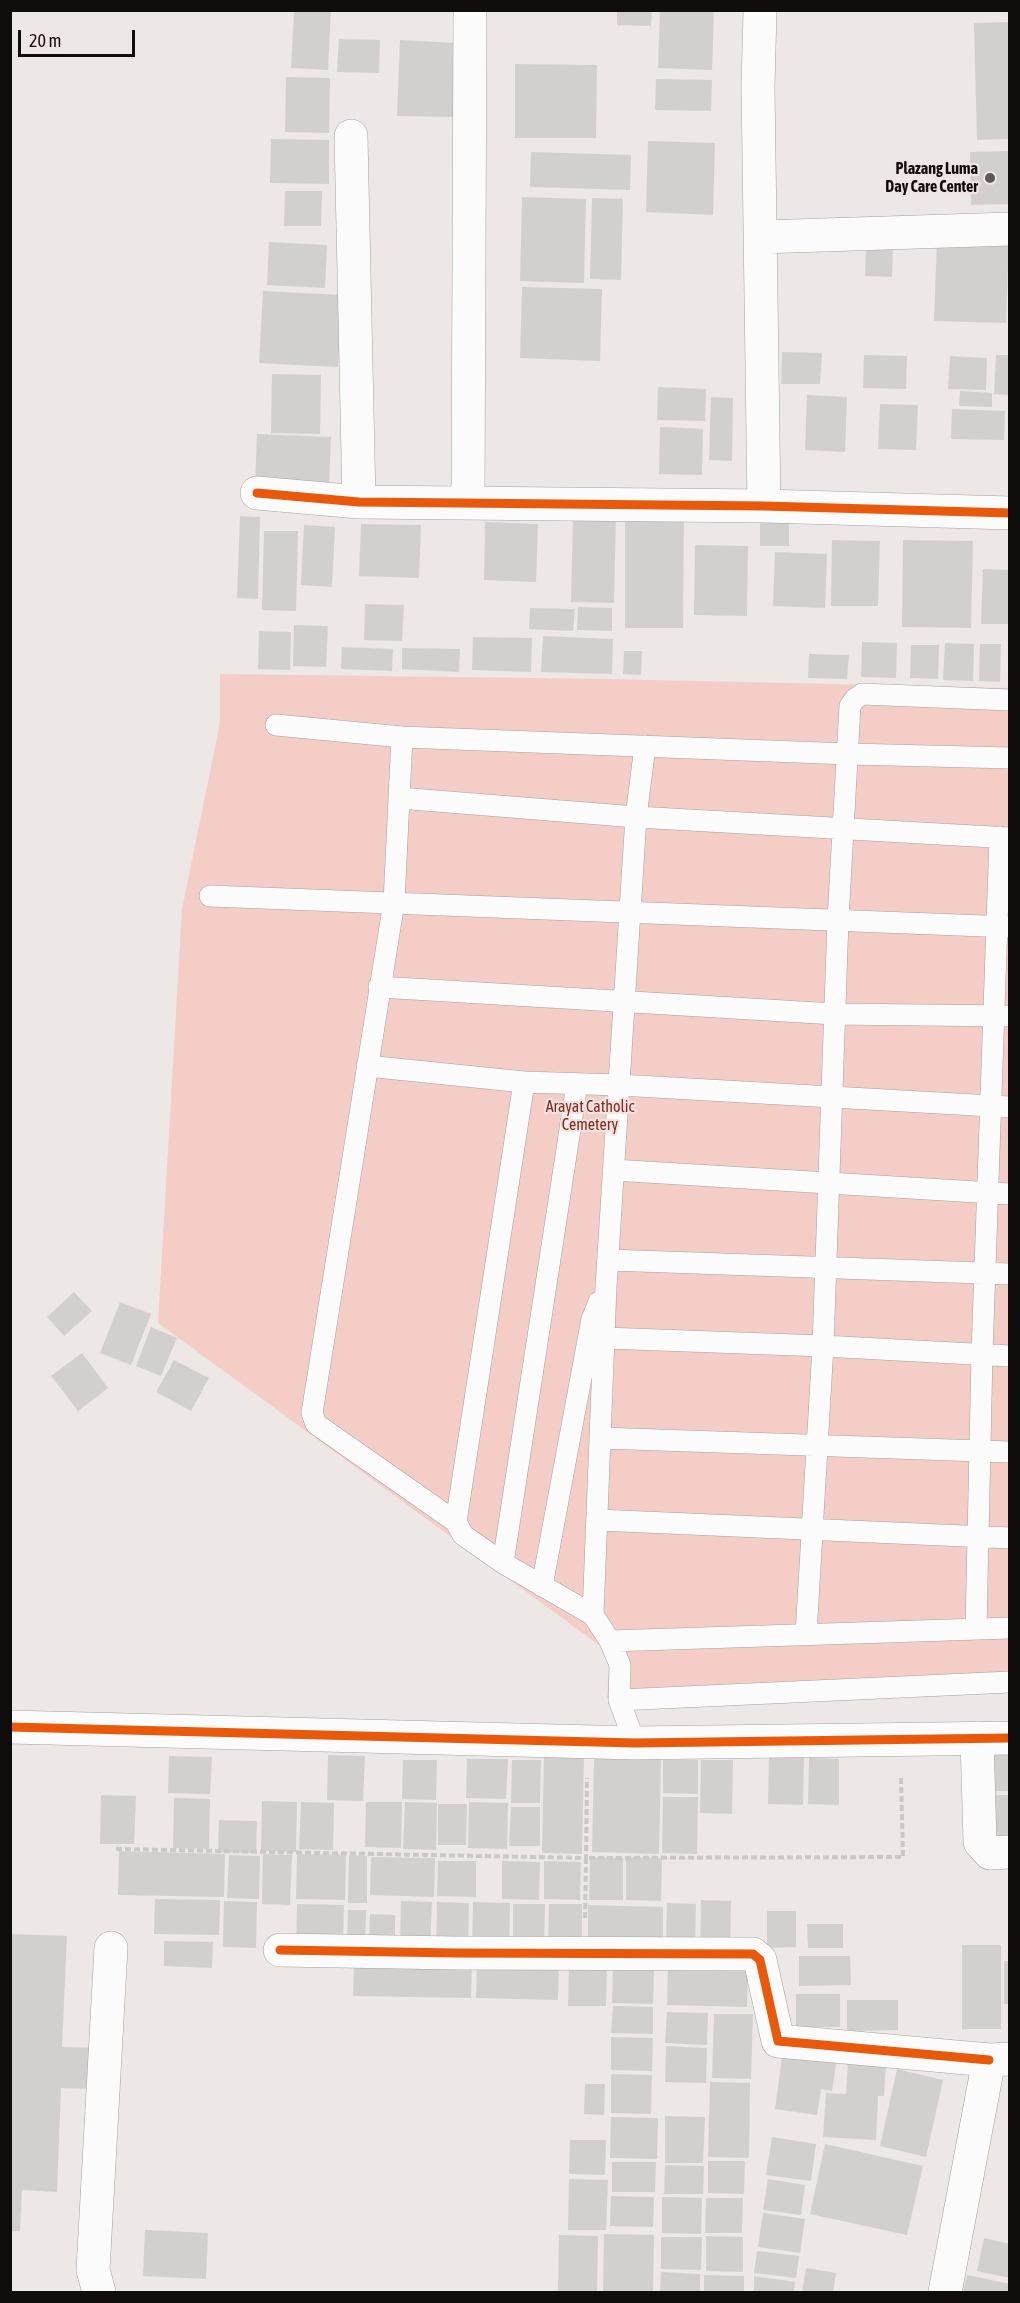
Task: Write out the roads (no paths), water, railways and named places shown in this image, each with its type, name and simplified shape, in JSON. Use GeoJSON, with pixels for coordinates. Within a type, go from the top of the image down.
{"type":"FeatureCollection","features":[{"type":"Feature","properties":{"kind":"street"},"geometry":{"type":"LineString","coordinates":[[468,503],[470,10]]}},
{"type":"Feature","properties":{"kind":"street"},"geometry":{"type":"LineString","coordinates":[[760,10],[758,87],[764,506]]}},
{"type":"Feature","properties":{"kind":"street"},"geometry":{"type":"LineString","coordinates":[[351,135],[359,502]]}},
{"type":"Feature","properties":{"kind":"street"},"geometry":{"type":"LineString","coordinates":[[761,237],[1010,229]]}},
{"type":"Feature","properties":{"kind":"street"},"geometry":{"type":"LineString","coordinates":[[257,493],[359,502],[764,506],[1010,513]]}},
{"type":"Feature","properties":{"kind":"street"},"geometry":{"type":"LineString","coordinates":[[10,1727],[635,1743],[1010,1738]]}},
{"type":"Feature","properties":{"kind":"street"},"geometry":{"type":"LineString","coordinates":[[977,1738],[980,1842],[990,1853],[1010,1852]]}},
{"type":"Feature","properties":{"kind":"street"},"geometry":{"type":"LineString","coordinates":[[99,2292],[93,2270],[111,1948]]}},
{"type":"Feature","properties":{"kind":"street"},"geometry":{"type":"LineString","coordinates":[[280,1950],[753,1954],[760,1960],[778,2041],[999,2059],[945,2292]]}},
{"type":"Feature","properties":{"kind":"lane"},"geometry":{"type":"LineString","coordinates":[[806,1635],[823,1346],[838,920],[850,706],[862,694],[1010,700]]}},
{"type":"Feature","properties":{"kind":"lane"},"geometry":{"type":"LineString","coordinates":[[276,725],[402,737],[1010,758]]}},
{"type":"Feature","properties":{"kind":"lane"},"geometry":{"type":"LineString","coordinates":[[402,737],[394,902],[312,1413],[316,1424],[456,1522],[463,1535],[503,1563],[593,1615],[610,1641],[620,1665],[619,1700],[635,1743]]}},
{"type":"Feature","properties":{"kind":"lane"},"geometry":{"type":"LineString","coordinates":[[593,1615],[613,1170],[632,913],[636,817],[645,746]]}},
{"type":"Feature","properties":{"kind":"lane"},"geometry":{"type":"LineString","coordinates":[[399,798],[636,817],[1005,838],[1000,1107],[988,1193],[976,1629]]}},
{"type":"Feature","properties":{"kind":"lane"},"geometry":{"type":"LineString","coordinates":[[210,896],[1003,926]]}},
{"type":"Feature","properties":{"kind":"lane"},"geometry":{"type":"LineString","coordinates":[[380,987],[835,1014],[1002,1016]]}},
{"type":"Feature","properties":{"kind":"lane"},"geometry":{"type":"LineString","coordinates":[[367,1066],[524,1082],[619,1085],[1000,1107]]}},
{"type":"Feature","properties":{"kind":"lane"},"geometry":{"type":"LineString","coordinates":[[456,1522],[524,1082]]}},
{"type":"Feature","properties":{"kind":"lane"},"geometry":{"type":"LineString","coordinates":[[503,1563],[577,1084]]}},
{"type":"Feature","properties":{"kind":"lane"},"geometry":{"type":"LineString","coordinates":[[613,1170],[1010,1194]]}},
{"type":"Feature","properties":{"kind":"lane"},"geometry":{"type":"LineString","coordinates":[[609,1260],[1010,1274]]}},
{"type":"Feature","properties":{"kind":"lane"},"geometry":{"type":"LineString","coordinates":[[542,1586],[592,1319],[606,1287]]}},
{"type":"Feature","properties":{"kind":"lane"},"geometry":{"type":"LineString","coordinates":[[605,1338],[1010,1356]]}},
{"type":"Feature","properties":{"kind":"lane"},"geometry":{"type":"LineString","coordinates":[[601,1438],[1010,1452]]}},
{"type":"Feature","properties":{"kind":"lane"},"geometry":{"type":"LineString","coordinates":[[598,1520],[1010,1538]]}},
{"type":"Feature","properties":{"kind":"lane"},"geometry":{"type":"LineString","coordinates":[[610,1641],[1010,1628]]}},
{"type":"Feature","properties":{"kind":"lane"},"geometry":{"type":"LineString","coordinates":[[619,1700],[1010,1682]]}},
{"type":"Feature","properties":{"kind":"place","name":"Plazang Luma Day Care Center"},"geometry":{"type":"Point","coordinates":[990,178]}},
{"type":"Feature","properties":{"kind":"park label","name":"Arayat Catholic Cemetery"},"geometry":{"type":"Point","coordinates":[590,1116]}}]}
